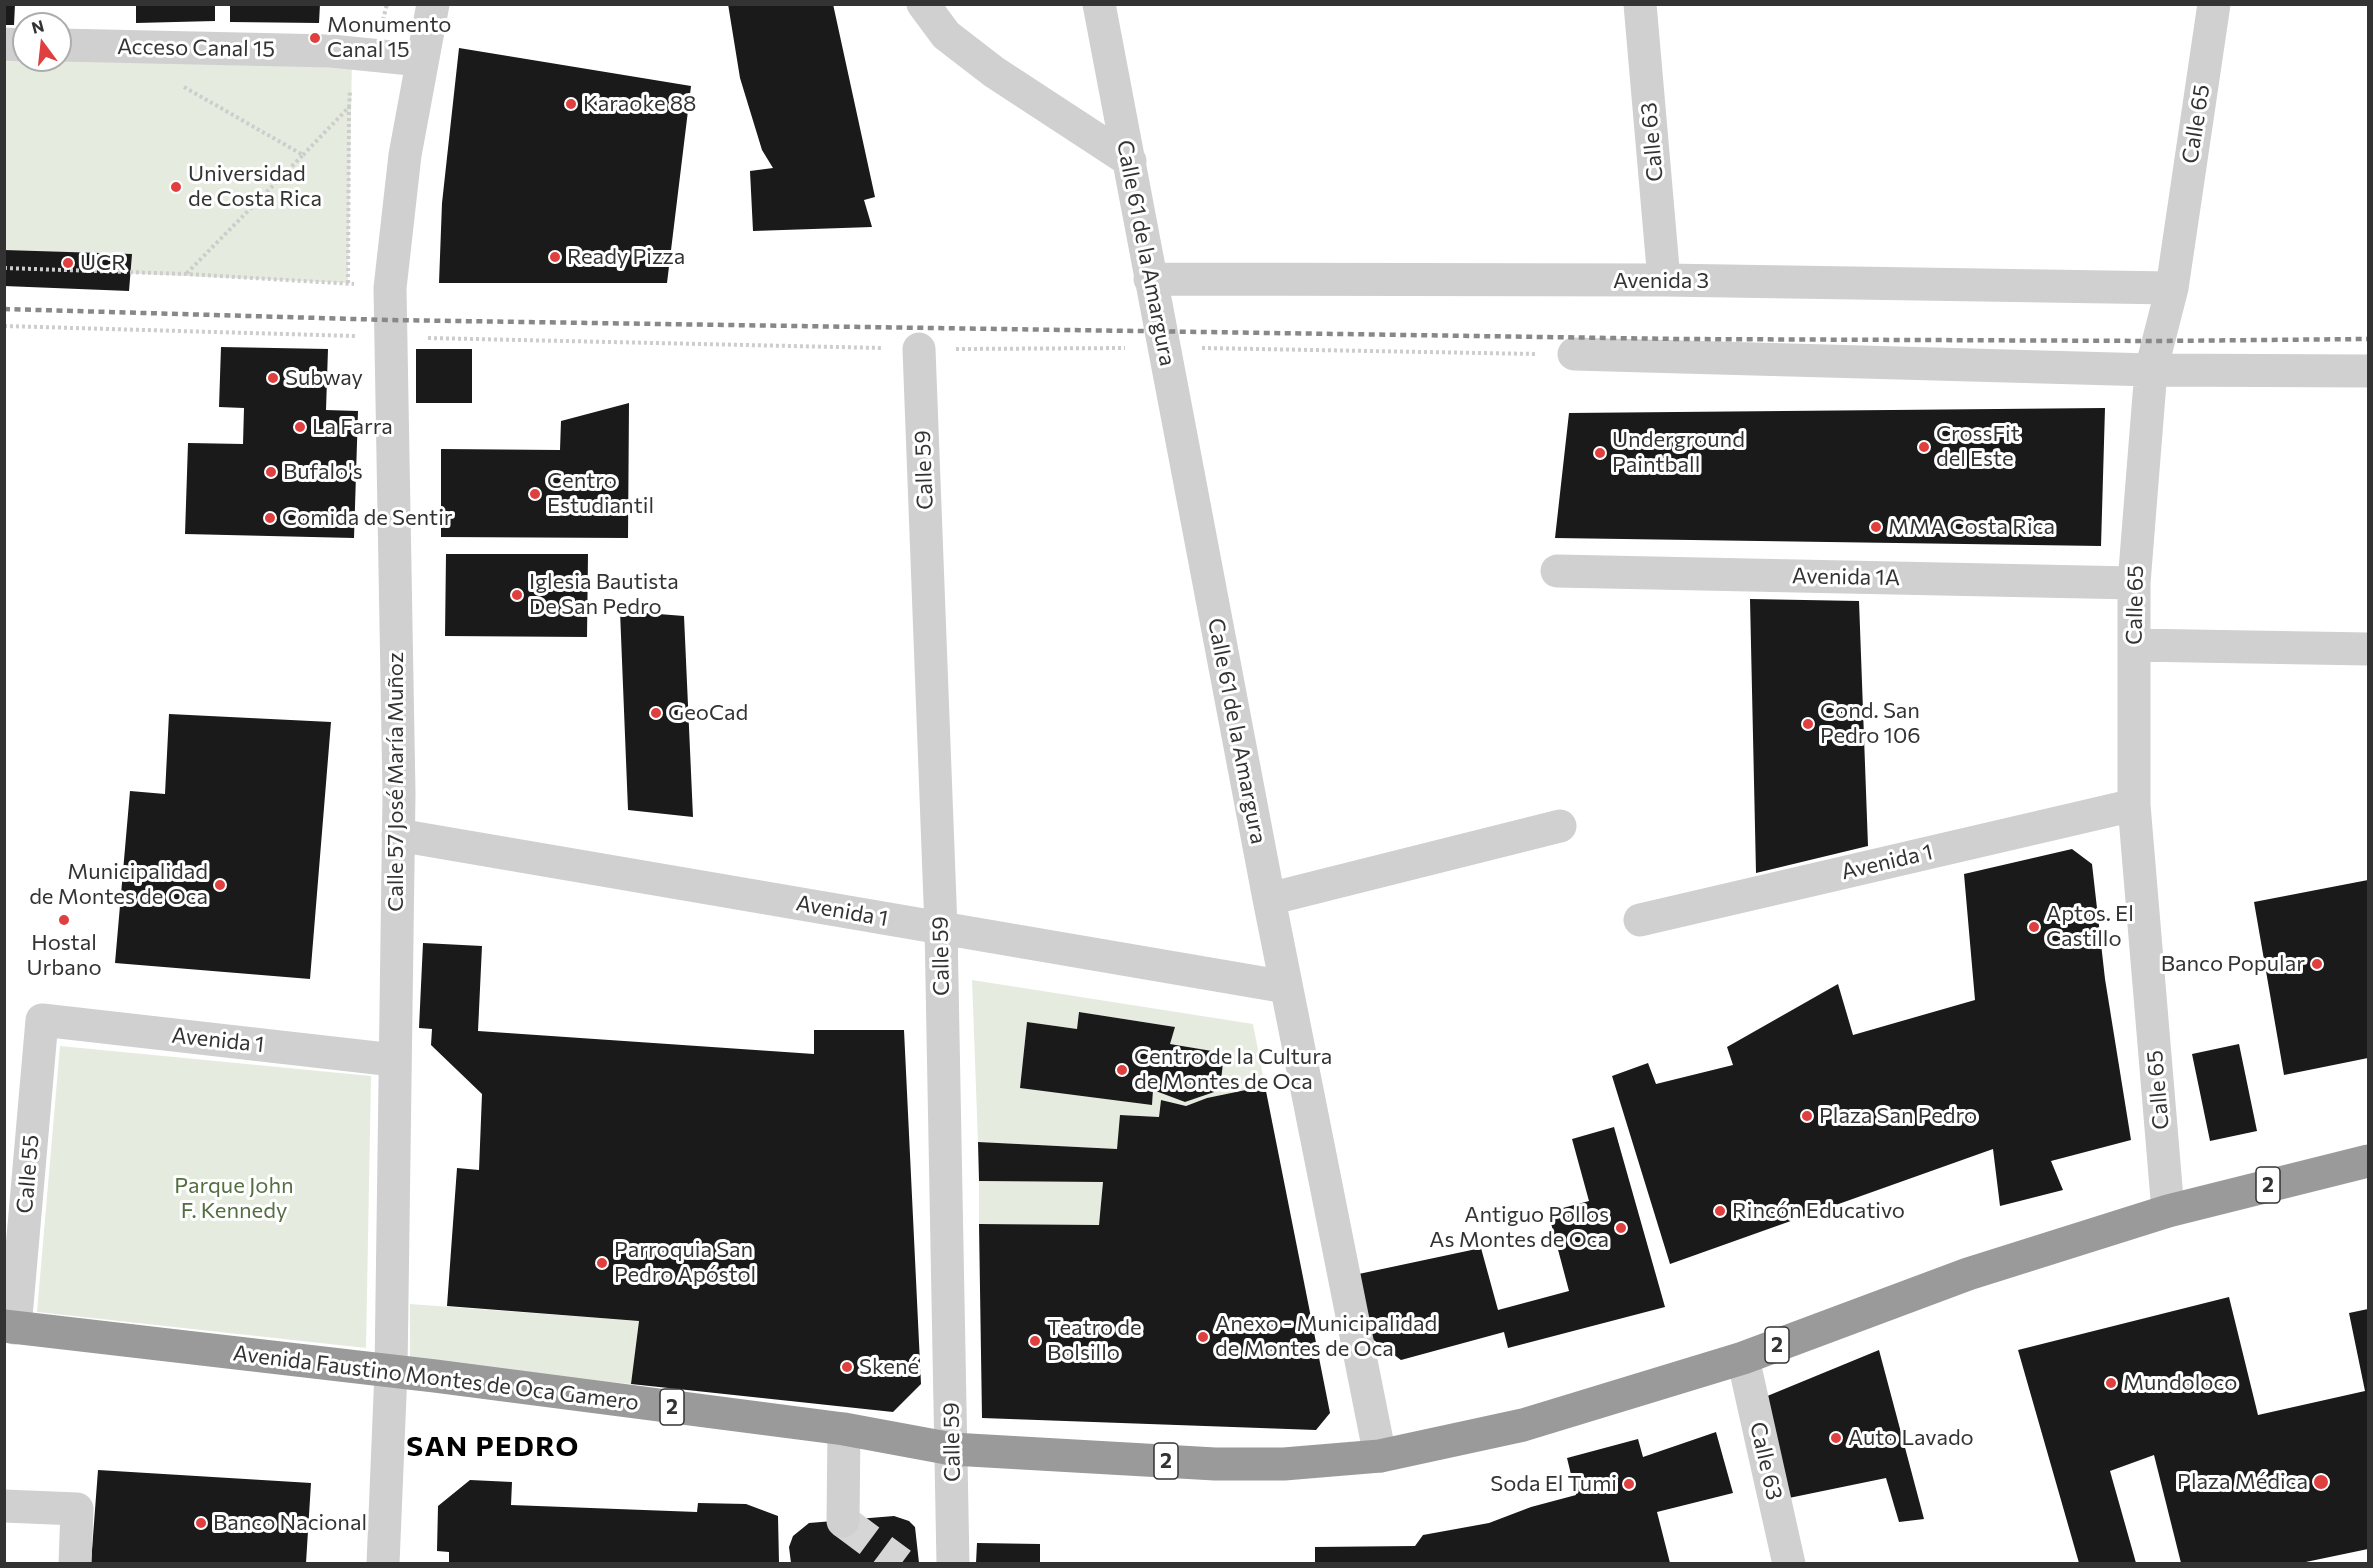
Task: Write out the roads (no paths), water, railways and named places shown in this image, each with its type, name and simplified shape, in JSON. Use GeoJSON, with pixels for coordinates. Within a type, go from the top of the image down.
{"type":"FeatureCollection","features":[{"type":"Feature","properties":{"kind":"highway","name":"Avenida Faustino Montes de Oca Gamero"},"geometry":{"type":"LineString","coordinates":[[10,1327],[391,1371],[844,1429],[952,1449],[1215,1464],[1284,1464],[1380,1456],[1523,1425],[1743,1358],[1968,1274],[2168,1211],[2368,1161]]}},
{"type":"Feature","properties":{"kind":"street","name":"Calle 57 José María Muñoz"},"geometry":{"type":"LineString","coordinates":[[383,1563],[391,1371],[398,835],[390,288],[405,155],[421,60],[434,4]]}},
{"type":"Feature","properties":{"kind":"street"},"geometry":{"type":"LineString","coordinates":[[923,4],[946,35],[994,72],[1130,161]]}},
{"type":"Feature","properties":{"kind":"street","name":"Calle 61 de la Amargura"},"geometry":{"type":"LineString","coordinates":[[1099,4],[1130,161],[1162,347],[1380,1456]]}},
{"type":"Feature","properties":{"kind":"street","name":"Calle 63"},"geometry":{"type":"LineString","coordinates":[[1640,4],[1664,280]]}},
{"type":"Feature","properties":{"kind":"street","name":"Calle 65"},"geometry":{"type":"LineString","coordinates":[[2168,1211],[2133,805],[2134,583],[2151,370],[2172,288],[2214,4]]}},
{"type":"Feature","properties":{"kind":"street","name":"Acceso Canal 15"},"geometry":{"type":"LineString","coordinates":[[72,45],[331,51],[421,60]]}},
{"type":"Feature","properties":{"kind":"street","name":"Avenida 3"},"geometry":{"type":"LineString","coordinates":[[1150,279],[1664,280],[2172,288]]}},
{"type":"Feature","properties":{"kind":"street","name":"Calle 59"},"geometry":{"type":"LineString","coordinates":[[919,349],[940,928],[953,1563]]}},
{"type":"Feature","properties":{"kind":"street"},"geometry":{"type":"LineString","coordinates":[[1574,354],[2151,370],[2368,371]]}},
{"type":"Feature","properties":{"kind":"street","name":"Avenida 1A"},"geometry":{"type":"LineString","coordinates":[[1557,571],[2134,583]]}},
{"type":"Feature","properties":{"kind":"street"},"geometry":{"type":"LineString","coordinates":[[2134,645],[2368,649]]}},
{"type":"Feature","properties":{"kind":"street","name":"Avenida 1"},"geometry":{"type":"LineString","coordinates":[[1640,920],[2133,805]]}},
{"type":"Feature","properties":{"kind":"street"},"geometry":{"type":"LineString","coordinates":[[1269,899],[1560,826]]}},
{"type":"Feature","properties":{"kind":"street","name":"Avenida 1"},"geometry":{"type":"LineString","coordinates":[[398,835],[1286,987]]}},
{"type":"Feature","properties":{"kind":"street","name":"Avenida 1"},"geometry":{"type":"LineString","coordinates":[[42,1020],[394,1060]]}},
{"type":"Feature","properties":{"kind":"street","name":"Calle 55"},"geometry":{"type":"LineString","coordinates":[[10,1327],[42,1020]]}},
{"type":"Feature","properties":{"kind":"street","name":"Calle 63"},"geometry":{"type":"LineString","coordinates":[[1743,1358],[1789,1563]]}},
{"type":"Feature","properties":{"kind":"street"},"geometry":{"type":"LineString","coordinates":[[843,1521],[844,1429]]}},
{"type":"Feature","properties":{"kind":"street"},"geometry":{"type":"LineString","coordinates":[[4,1506],[77,1509],[75,1563]]}},
{"type":"Feature","properties":{"kind":"tunnel"},"geometry":{"type":"LineString","coordinates":[[843,1521],[901,1564]]}},
{"type":"Feature","properties":{"kind":"railway"},"geometry":{"type":"LineString","coordinates":[[4,309],[389,320],[1679,339],[2159,341],[2368,339]]}},
{"type":"Feature","properties":{"kind":"place","name":"Monumento Canal 15"},"geometry":{"type":"Point","coordinates":[315,38]}},
{"type":"Feature","properties":{"kind":"place","name":"Karaoke 88"},"geometry":{"type":"Point","coordinates":[571,104]}},
{"type":"Feature","properties":{"kind":"place","name":"Universidad de Costa Rica"},"geometry":{"type":"Point","coordinates":[176,187]}},
{"type":"Feature","properties":{"kind":"place","name":"Ready Pizza"},"geometry":{"type":"Point","coordinates":[555,257]}},
{"type":"Feature","properties":{"kind":"place","name":"UCR"},"geometry":{"type":"Point","coordinates":[68,263]}},
{"type":"Feature","properties":{"kind":"place","name":"Subway"},"geometry":{"type":"Point","coordinates":[273,378]}},
{"type":"Feature","properties":{"kind":"place","name":"La Farra"},"geometry":{"type":"Point","coordinates":[300,427]}},
{"type":"Feature","properties":{"kind":"place","name":"CrossFit del Este"},"geometry":{"type":"Point","coordinates":[1924,447]}},
{"type":"Feature","properties":{"kind":"place","name":"Underground Paintball"},"geometry":{"type":"Point","coordinates":[1600,453]}},
{"type":"Feature","properties":{"kind":"place","name":"Bufalo's"},"geometry":{"type":"Point","coordinates":[271,472]}},
{"type":"Feature","properties":{"kind":"place","name":"Centro Estudiantil"},"geometry":{"type":"Point","coordinates":[535,494]}},
{"type":"Feature","properties":{"kind":"place","name":"Comida de Sentir"},"geometry":{"type":"Point","coordinates":[270,518]}},
{"type":"Feature","properties":{"kind":"place","name":"MMA Costa Rica"},"geometry":{"type":"Point","coordinates":[1876,527]}},
{"type":"Feature","properties":{"kind":"place","name":"Iglesia Bautista De San Pedro"},"geometry":{"type":"Point","coordinates":[517,595]}},
{"type":"Feature","properties":{"kind":"place","name":"GeoCad"},"geometry":{"type":"Point","coordinates":[656,713]}},
{"type":"Feature","properties":{"kind":"place","name":"Cond. San Pedro 106"},"geometry":{"type":"Point","coordinates":[1808,724]}},
{"type":"Feature","properties":{"kind":"place","name":"Municipalidad de Montes de Oca"},"geometry":{"type":"Point","coordinates":[220,885]}},
{"type":"Feature","properties":{"kind":"place","name":"Hostal Urbano"},"geometry":{"type":"Point","coordinates":[64,920]}},
{"type":"Feature","properties":{"kind":"place","name":"Aptos. El Castillo"},"geometry":{"type":"Point","coordinates":[2034,927]}},
{"type":"Feature","properties":{"kind":"place","name":"Banco Popular"},"geometry":{"type":"Point","coordinates":[2317,964]}},
{"type":"Feature","properties":{"kind":"place","name":"Centro de la Cultura de Montes de Oca"},"geometry":{"type":"Point","coordinates":[1122,1070]}},
{"type":"Feature","properties":{"kind":"place","name":"Plaza San Pedro"},"geometry":{"type":"Point","coordinates":[1807,1116]}},
{"type":"Feature","properties":{"kind":"place","name":"Rincón Educativo"},"geometry":{"type":"Point","coordinates":[1720,1211]}},
{"type":"Feature","properties":{"kind":"place","name":"Antiguo Pollos As Montes de Oca"},"geometry":{"type":"Point","coordinates":[1621,1228]}},
{"type":"Feature","properties":{"kind":"place","name":"Parroquia San Pedro Apóstol"},"geometry":{"type":"Point","coordinates":[602,1263]}},
{"type":"Feature","properties":{"kind":"place","name":"Anexo - Municipalidad de Montes de Oca"},"geometry":{"type":"Point","coordinates":[1203,1337]}},
{"type":"Feature","properties":{"kind":"place","name":"Teatro de Bolsillo"},"geometry":{"type":"Point","coordinates":[1035,1341]}},
{"type":"Feature","properties":{"kind":"place","name":"Skené"},"geometry":{"type":"Point","coordinates":[847,1367]}},
{"type":"Feature","properties":{"kind":"place","name":"Mundoloco"},"geometry":{"type":"Point","coordinates":[2111,1383]}},
{"type":"Feature","properties":{"kind":"place","name":"Auto Lavado"},"geometry":{"type":"Point","coordinates":[1836,1438]}},
{"type":"Feature","properties":{"kind":"place","name":"Plaza Médica"},"geometry":{"type":"Point","coordinates":[2321,1482]}},
{"type":"Feature","properties":{"kind":"place","name":"Soda El Tumi"},"geometry":{"type":"Point","coordinates":[1629,1484]}},
{"type":"Feature","properties":{"kind":"place","name":"Banco Nacional"},"geometry":{"type":"Point","coordinates":[201,1523]}},
{"type":"Feature","properties":{"kind":"district","name":"SAN PEDRO"},"geometry":{"type":"Point","coordinates":[493,1447]}},
{"type":"Feature","properties":{"kind":"park label","name":"Parque John F. Kennedy"},"geometry":{"type":"Point","coordinates":[234,1198]}}]}
